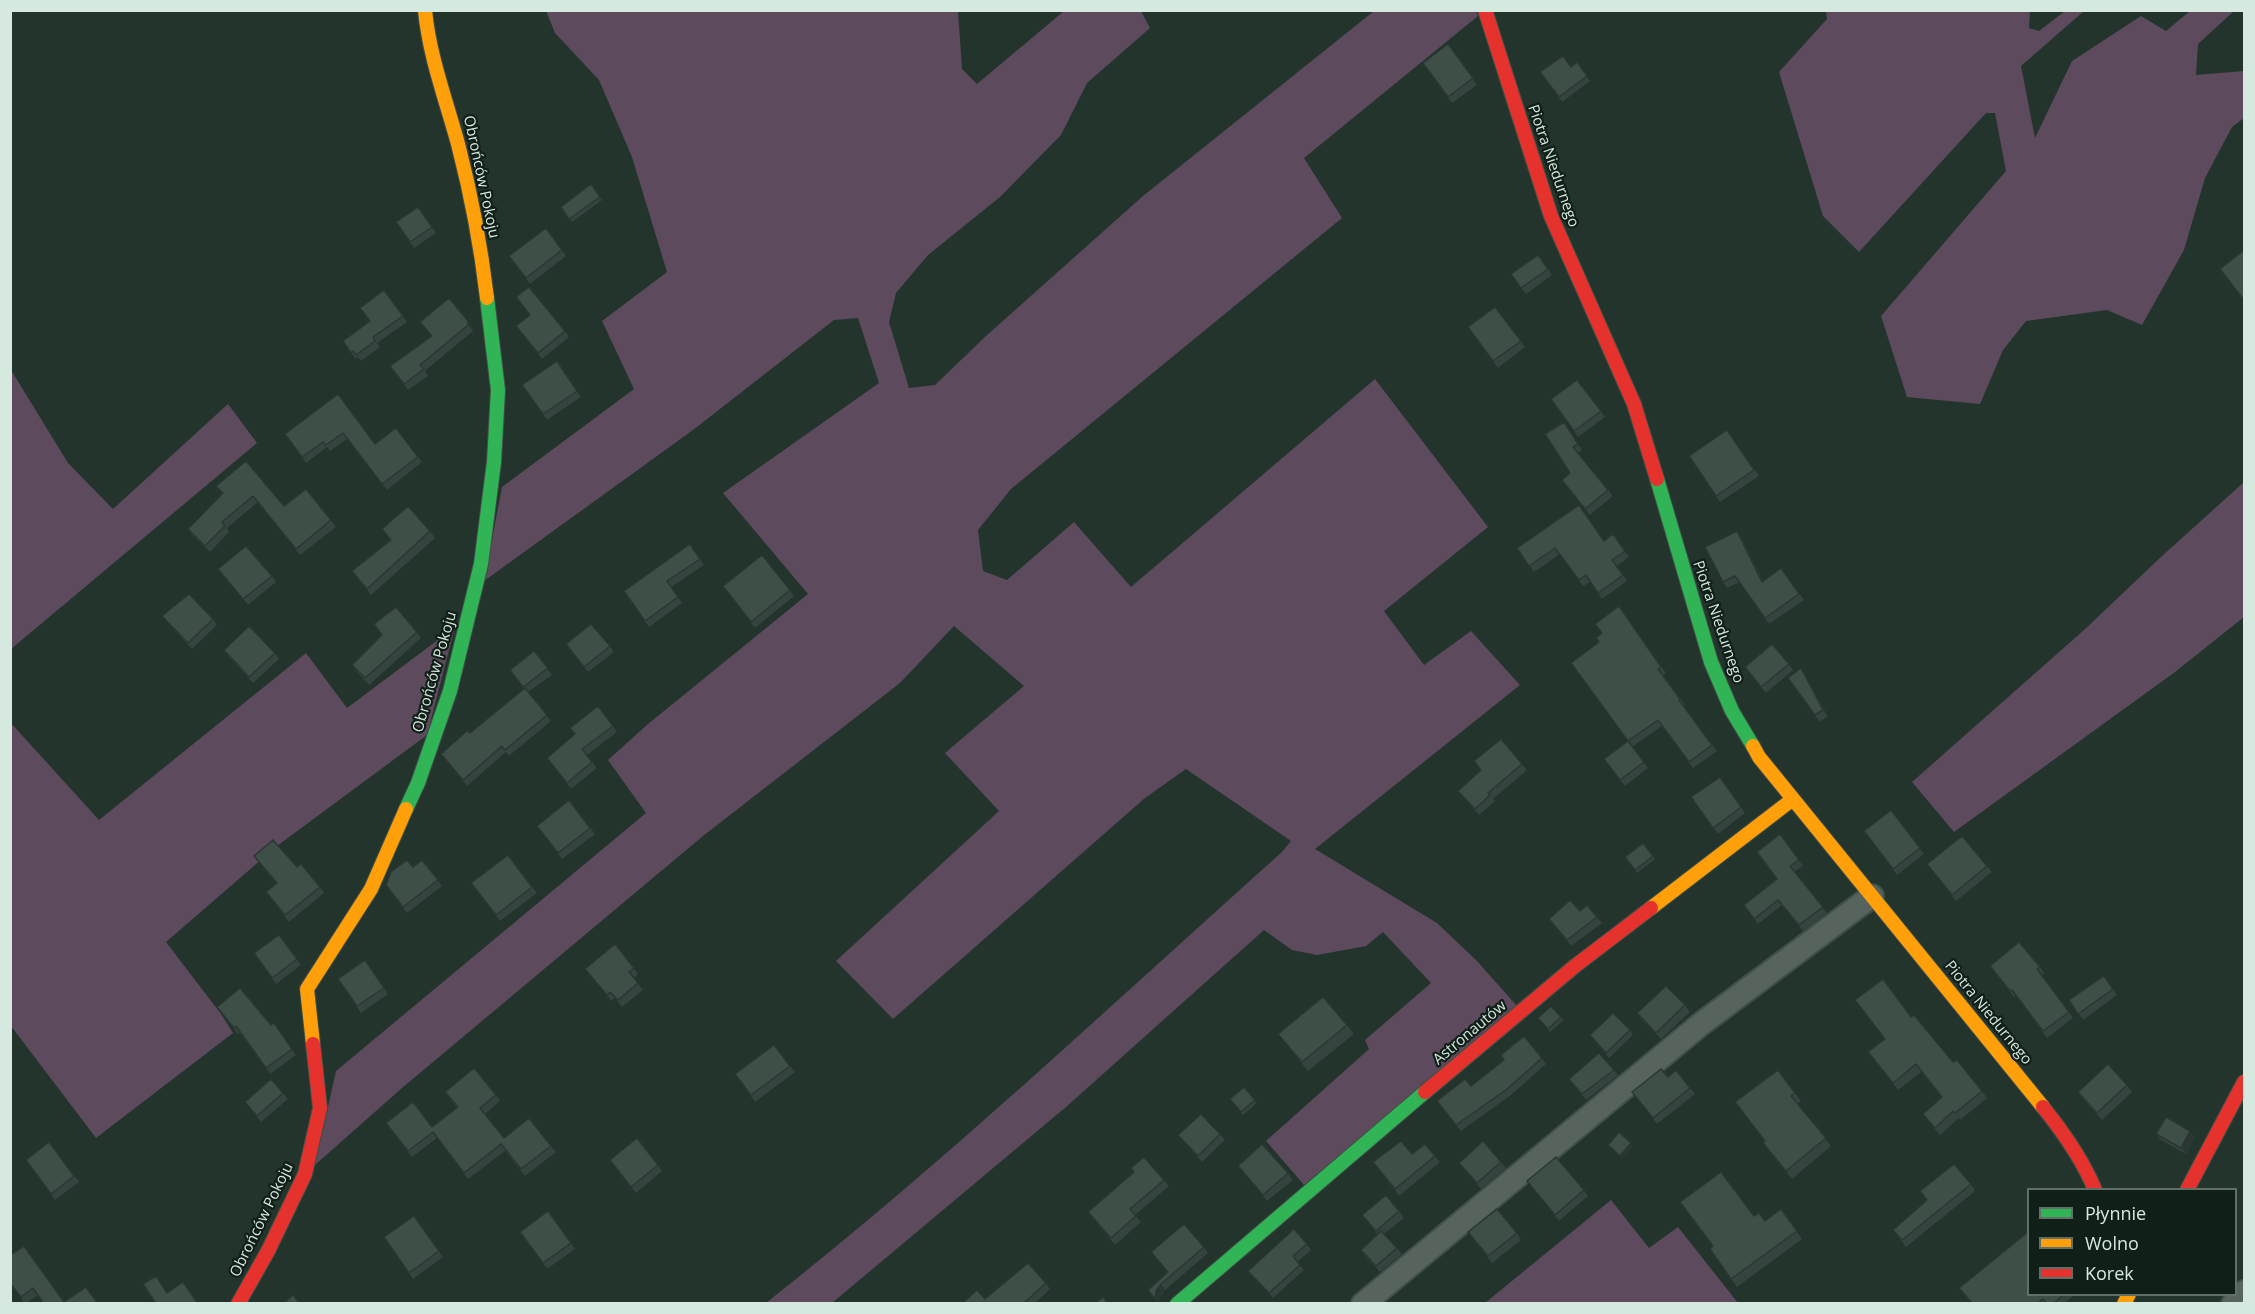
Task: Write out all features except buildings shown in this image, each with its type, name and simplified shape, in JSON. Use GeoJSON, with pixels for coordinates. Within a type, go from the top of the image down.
{"type":"FeatureCollection","features":[{"type":"Feature","properties":{"kind":"street","name":"Obrońców Pokoju"},"geometry":{"type":"LineString","coordinates":[[238,1304],[268,1251],[305,1174],[320,1108],[307,989],[371,889],[418,783],[450,691],[481,564],[494,462],[498,390],[483,264],[459,147],[427,31],[425,10]]}},
{"type":"Feature","properties":{"kind":"street","name":"Piotra Niedurnego"},"geometry":{"type":"LineString","coordinates":[[1485,10],[1551,216],[1634,404],[1711,663],[1750,745],[2057,1124],[2089,1175],[2094,1188]]}},
{"type":"Feature","properties":{"kind":"street","name":"Astronautów"},"geometry":{"type":"LineString","coordinates":[[1177,1304],[1295,1201],[1575,966],[1793,799]]}},
{"type":"Feature","properties":{"kind":"street"},"geometry":{"type":"LineString","coordinates":[[1363,1304],[1701,1024],[1872,896]]}},
{"type":"Feature","properties":{"kind":"street"},"geometry":{"type":"LineString","coordinates":[[2188,1188],[2244,1082]]}},
{"type":"Feature","properties":{"kind":"street"},"geometry":{"type":"LineString","coordinates":[[2233,1304],[2244,1292]]}},
{"type":"Feature","properties":{"kind":"shaded area"},"geometry":{"type":"Polygon","coordinates":[[[546,11],[958,11],[962,69],[977,84],[1064,11],[1141,11],[1150,28],[1087,83],[1061,135],[1000,197],[928,255],[896,293],[889,322],[909,388],[935,385],[986,336],[1143,196],[1374,11],[1476,11],[1478,16],[1304,158],[1342,218],[1011,489],[978,530],[983,571],[1007,580],[1074,522],[1131,587],[1375,379],[1488,527],[1384,611],[1424,665],[1471,631],[1520,685],[1315,849],[1437,923],[1477,961],[1517,1006],[1304,1185],[1266,1141],[1369,1049],[1365,1040],[1431,983],[1383,932],[1366,946],[1317,955],[1292,950],[1264,930],[1066,1107],[832,1303],[766,1303],[963,1138],[1282,852],[1291,841],[1186,769],[1145,798],[893,1019],[836,961],[999,811],[945,753],[1024,686],[954,626],[900,683],[703,836],[402,1088],[315,1165],[336,1071],[646,813],[608,760],[648,724],[808,594],[723,493],[879,383],[858,318],[834,320],[693,430],[484,581],[502,487],[634,389],[602,321],[667,272],[632,157],[599,80],[555,33],[546,11]]]}},
{"type":"Feature","properties":{"kind":"shaded area"},"geometry":{"type":"Polygon","coordinates":[[[1826,11],[2030,11],[2029,28],[2039,31],[2065,11],[2084,11],[2021,66],[2035,138],[2072,61],[2141,16],[2166,31],[2190,11],[2234,11],[2198,44],[2196,75],[2244,71],[2244,118],[2232,127],[2205,178],[2184,250],[2142,325],[2107,310],[2026,321],[2003,350],[1980,404],[1907,397],[1881,316],[2006,171],[1995,113],[1986,113],[1859,252],[1823,216],[1779,72],[1827,19],[1826,11]]]}},
{"type":"Feature","properties":{"kind":"shaded area"},"geometry":{"type":"Polygon","coordinates":[[[11,370],[68,463],[113,509],[228,404],[257,443],[11,649],[11,370]]]}},
{"type":"Feature","properties":{"kind":"shaded area"},"geometry":{"type":"Polygon","coordinates":[[[2244,482],[2244,617],[2175,672],[1954,832],[1912,782],[2084,630],[2244,482]]]}},
{"type":"Feature","properties":{"kind":"shaded area"},"geometry":{"type":"Polygon","coordinates":[[[455,627],[427,735],[277,846],[166,942],[233,1033],[96,1138],[11,1026],[10,722],[99,820],[306,653],[347,708],[455,627]]]}},
{"type":"Feature","properties":{"kind":"shaded area"},"geometry":{"type":"Polygon","coordinates":[[[1611,1200],[1649,1248],[1678,1227],[1738,1303],[1485,1303],[1611,1200]]]}},
{"type":"Feature","properties":{"kind":"traffic: fast"},"geometry":{"type":"LineString","coordinates":[[406,809],[418,783],[450,691],[481,564],[494,462],[498,390],[487,298]]}},
{"type":"Feature","properties":{"kind":"traffic: fast"},"geometry":{"type":"LineString","coordinates":[[1657,479],[1711,662],[1732,711],[1753,746]]}},
{"type":"Feature","properties":{"kind":"traffic: fast"},"geometry":{"type":"LineString","coordinates":[[1177,1304],[1425,1092]]}},
{"type":"Feature","properties":{"kind":"traffic: slow"},"geometry":{"type":"LineString","coordinates":[[425,10],[434,61],[467,182],[479,240],[487,298]]}},
{"type":"Feature","properties":{"kind":"traffic: slow"},"geometry":{"type":"LineString","coordinates":[[1753,746],[1759,757],[2043,1107]]}},
{"type":"Feature","properties":{"kind":"traffic: slow"},"geometry":{"type":"LineString","coordinates":[[1651,908],[1793,799]]}},
{"type":"Feature","properties":{"kind":"traffic: slow"},"geometry":{"type":"LineString","coordinates":[[313,1044],[307,989],[371,889],[406,809]]}},
{"type":"Feature","properties":{"kind":"traffic: slow"},"geometry":{"type":"LineString","coordinates":[[2124,1304],[2128,1296]]}},
{"type":"Feature","properties":{"kind":"traffic: jam"},"geometry":{"type":"LineString","coordinates":[[1485,10],[1551,216],[1634,404],[1657,479]]}},
{"type":"Feature","properties":{"kind":"traffic: jam"},"geometry":{"type":"LineString","coordinates":[[1425,1092],[1575,966],[1651,908]]}},
{"type":"Feature","properties":{"kind":"traffic: jam"},"geometry":{"type":"LineString","coordinates":[[238,1304],[268,1251],[305,1174],[320,1108],[313,1044]]}},
{"type":"Feature","properties":{"kind":"traffic: jam"},"geometry":{"type":"LineString","coordinates":[[2188,1188],[2244,1082]]}},
{"type":"Feature","properties":{"kind":"traffic: jam"},"geometry":{"type":"LineString","coordinates":[[2043,1107],[2072,1147],[2094,1188]]}}]}
